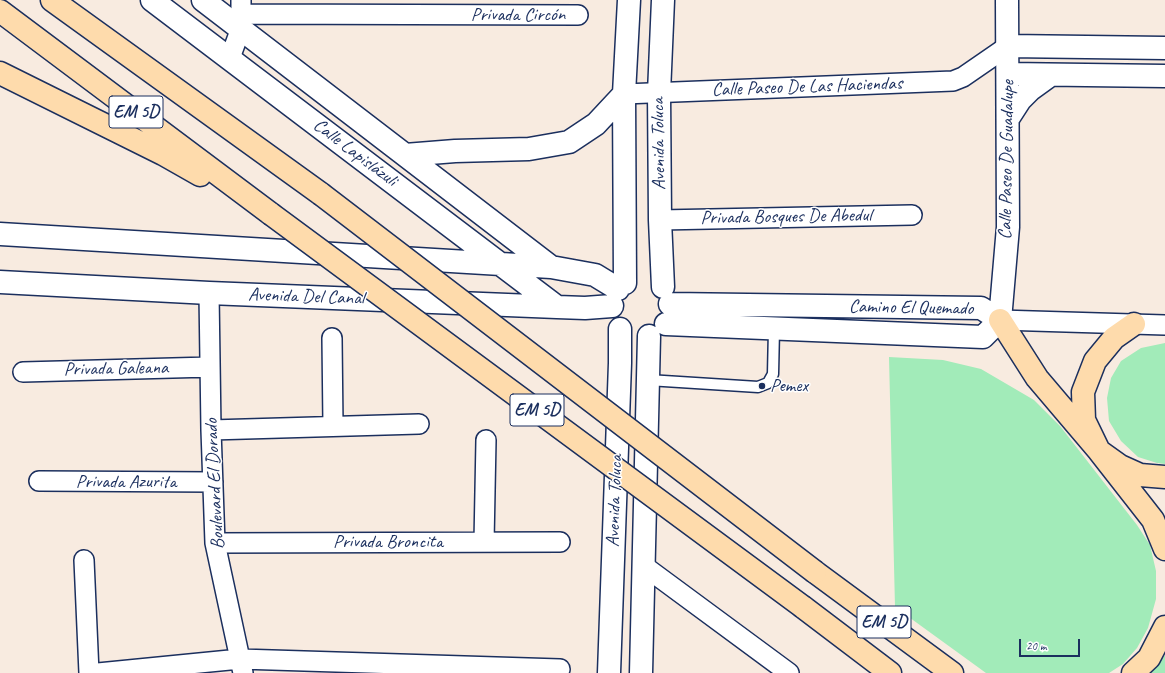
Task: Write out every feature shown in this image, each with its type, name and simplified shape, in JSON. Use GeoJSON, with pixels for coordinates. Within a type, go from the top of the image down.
{"type":"FeatureCollection","features":[{"type":"Feature","properties":{"kind":"highway","name":"EM 5D"},"geometry":{"type":"LineString","coordinates":[[52,0],[321,194],[815,572],[952,673]]}},
{"type":"Feature","properties":{"kind":"highway","name":"EM 5D"},"geometry":{"type":"LineString","coordinates":[[0,11],[271,214],[804,607],[890,673]]}},
{"type":"Feature","properties":{"kind":"highway"},"geometry":{"type":"LineString","coordinates":[[0,73],[163,154],[271,214]]}},
{"type":"Feature","properties":{"kind":"highway"},"geometry":{"type":"LineString","coordinates":[[1000,320],[1037,378],[1099,451],[1152,520],[1165,550]]}},
{"type":"Feature","properties":{"kind":"highway"},"geometry":{"type":"LineString","coordinates":[[1134,324],[1114,338],[1095,361],[1083,392],[1084,420],[1099,451],[1120,466],[1140,475],[1165,477]]}},
{"type":"Feature","properties":{"kind":"highway"},"geometry":{"type":"LineString","coordinates":[[857,602],[970,673]]}},
{"type":"Feature","properties":{"kind":"highway"},"geometry":{"type":"LineString","coordinates":[[1133,673],[1149,658],[1165,627]]}},
{"type":"Feature","properties":{"kind":"street","name":"Calle Lapislázuli"},"geometry":{"type":"LineString","coordinates":[[152,0],[557,307]]}},
{"type":"Feature","properties":{"kind":"street","name":"Calle Lapislázuli"},"geometry":{"type":"LineString","coordinates":[[203,0],[241,14],[405,155],[551,267]]}},
{"type":"Feature","properties":{"kind":"street","name":"Avenida Toluca"},"geometry":{"type":"LineString","coordinates":[[618,293],[624,94],[629,0]]}},
{"type":"Feature","properties":{"kind":"street","name":"Avenida Toluca"},"geometry":{"type":"LineString","coordinates":[[641,673],[648,380],[662,313],[659,93],[663,0]]}},
{"type":"Feature","properties":{"kind":"street","name":"Calle Paseo De Guadalupe"},"geometry":{"type":"LineString","coordinates":[[1000,320],[1008,227],[1008,0]]}},
{"type":"Feature","properties":{"kind":"street"},"geometry":{"type":"LineString","coordinates":[[230,58],[241,14]]}},
{"type":"Feature","properties":{"kind":"street","name":"Privada Circón"},"geometry":{"type":"LineString","coordinates":[[241,14],[578,15]]}},
{"type":"Feature","properties":{"kind":"street"},"geometry":{"type":"LineString","coordinates":[[1008,46],[1124,46],[1165,48]]}},
{"type":"Feature","properties":{"kind":"street","name":"Calle Paseo De Las Haciendas"},"geometry":{"type":"LineString","coordinates":[[624,94],[953,81],[963,77],[1008,46]]}},
{"type":"Feature","properties":{"kind":"street"},"geometry":{"type":"LineString","coordinates":[[1124,46],[1124,76]]}},
{"type":"Feature","properties":{"kind":"street"},"geometry":{"type":"LineString","coordinates":[[985,62],[1008,74],[1049,76],[1165,76]]}},
{"type":"Feature","properties":{"kind":"street"},"geometry":{"type":"LineString","coordinates":[[1008,117],[1020,100],[1031,89],[1049,76]]}},
{"type":"Feature","properties":{"kind":"street"},"geometry":{"type":"LineString","coordinates":[[405,155],[455,151],[529,149],[569,142],[596,124],[624,94]]}},
{"type":"Feature","properties":{"kind":"street","name":"Privada Bosques De Abedul"},"geometry":{"type":"LineString","coordinates":[[660,220],[912,215]]}},
{"type":"Feature","properties":{"kind":"street"},"geometry":{"type":"LineString","coordinates":[[0,234],[551,267],[595,275],[618,293]]}},
{"type":"Feature","properties":{"kind":"street"},"geometry":{"type":"LineString","coordinates":[[636,278],[648,278],[656,282],[662,313],[639,337],[629,335],[620,329],[614,318],[618,293],[636,278]]}},
{"type":"Feature","properties":{"kind":"street","name":"Avenida Del Canal"},"geometry":{"type":"LineString","coordinates":[[0,282],[209,293],[585,308],[618,293]]}},
{"type":"Feature","properties":{"kind":"street","name":"Boulevard El Dorado"},"geometry":{"type":"LineString","coordinates":[[209,293],[211,430],[215,543],[241,666]]}},
{"type":"Feature","properties":{"kind":"street","name":"Camino El Quemado"},"geometry":{"type":"LineString","coordinates":[[980,308],[1000,320],[983,337],[774,329],[662,313],[980,308]]}},
{"type":"Feature","properties":{"kind":"street"},"geometry":{"type":"LineString","coordinates":[[1000,320],[1165,325]]}},
{"type":"Feature","properties":{"kind":"street","name":"Avenida Toluca"},"geometry":{"type":"LineString","coordinates":[[609,673],[620,329]]}},
{"type":"Feature","properties":{"kind":"street"},"geometry":{"type":"LineString","coordinates":[[332,338],[333,426]]}},
{"type":"Feature","properties":{"kind":"street","name":"Privada Galeana"},"geometry":{"type":"LineString","coordinates":[[23,372],[210,367]]}},
{"type":"Feature","properties":{"kind":"street"},"geometry":{"type":"LineString","coordinates":[[211,430],[419,424]]}},
{"type":"Feature","properties":{"kind":"street"},"geometry":{"type":"LineString","coordinates":[[484,542],[486,440]]}},
{"type":"Feature","properties":{"kind":"street","name":"Privada Azurita"},"geometry":{"type":"LineString","coordinates":[[39,481],[213,482]]}},
{"type":"Feature","properties":{"kind":"street"},"geometry":{"type":"LineString","coordinates":[[614,509],[621,535],[631,555],[789,673]]}},
{"type":"Feature","properties":{"kind":"street","name":"Privada Broncita"},"geometry":{"type":"LineString","coordinates":[[215,543],[560,542]]}},
{"type":"Feature","properties":{"kind":"street"},"geometry":{"type":"LineString","coordinates":[[84,560],[89,673]]}},
{"type":"Feature","properties":{"kind":"street"},"geometry":{"type":"LineString","coordinates":[[98,673],[241,666],[560,669]]}},
{"type":"Feature","properties":{"kind":"lane"},"geometry":{"type":"LineString","coordinates":[[648,380],[758,387],[768,383],[773,374],[774,329]]}},
{"type":"Feature","properties":{"kind":"green space"},"geometry":{"type":"Polygon","coordinates":[[[1165,343],[1165,464],[1138,457],[1121,441],[1109,421],[1107,398],[1111,378],[1121,361],[1141,348],[1165,343]]]}},
{"type":"Feature","properties":{"kind":"green space"},"geometry":{"type":"Polygon","coordinates":[[[889,357],[943,360],[981,369],[1034,400],[1060,426],[1137,525],[1150,545],[1156,571],[1156,599],[1148,628],[1137,648],[1123,664],[1109,673],[986,673],[895,607],[889,357]]]}},
{"type":"Feature","properties":{"kind":"green space"},"geometry":{"type":"Polygon","coordinates":[[[1165,655],[1165,673],[1151,673],[1154,670],[1165,655]]]}},
{"type":"Feature","properties":{"kind":"place","name":"Pemex"},"geometry":{"type":"Point","coordinates":[762,386]}}]}
